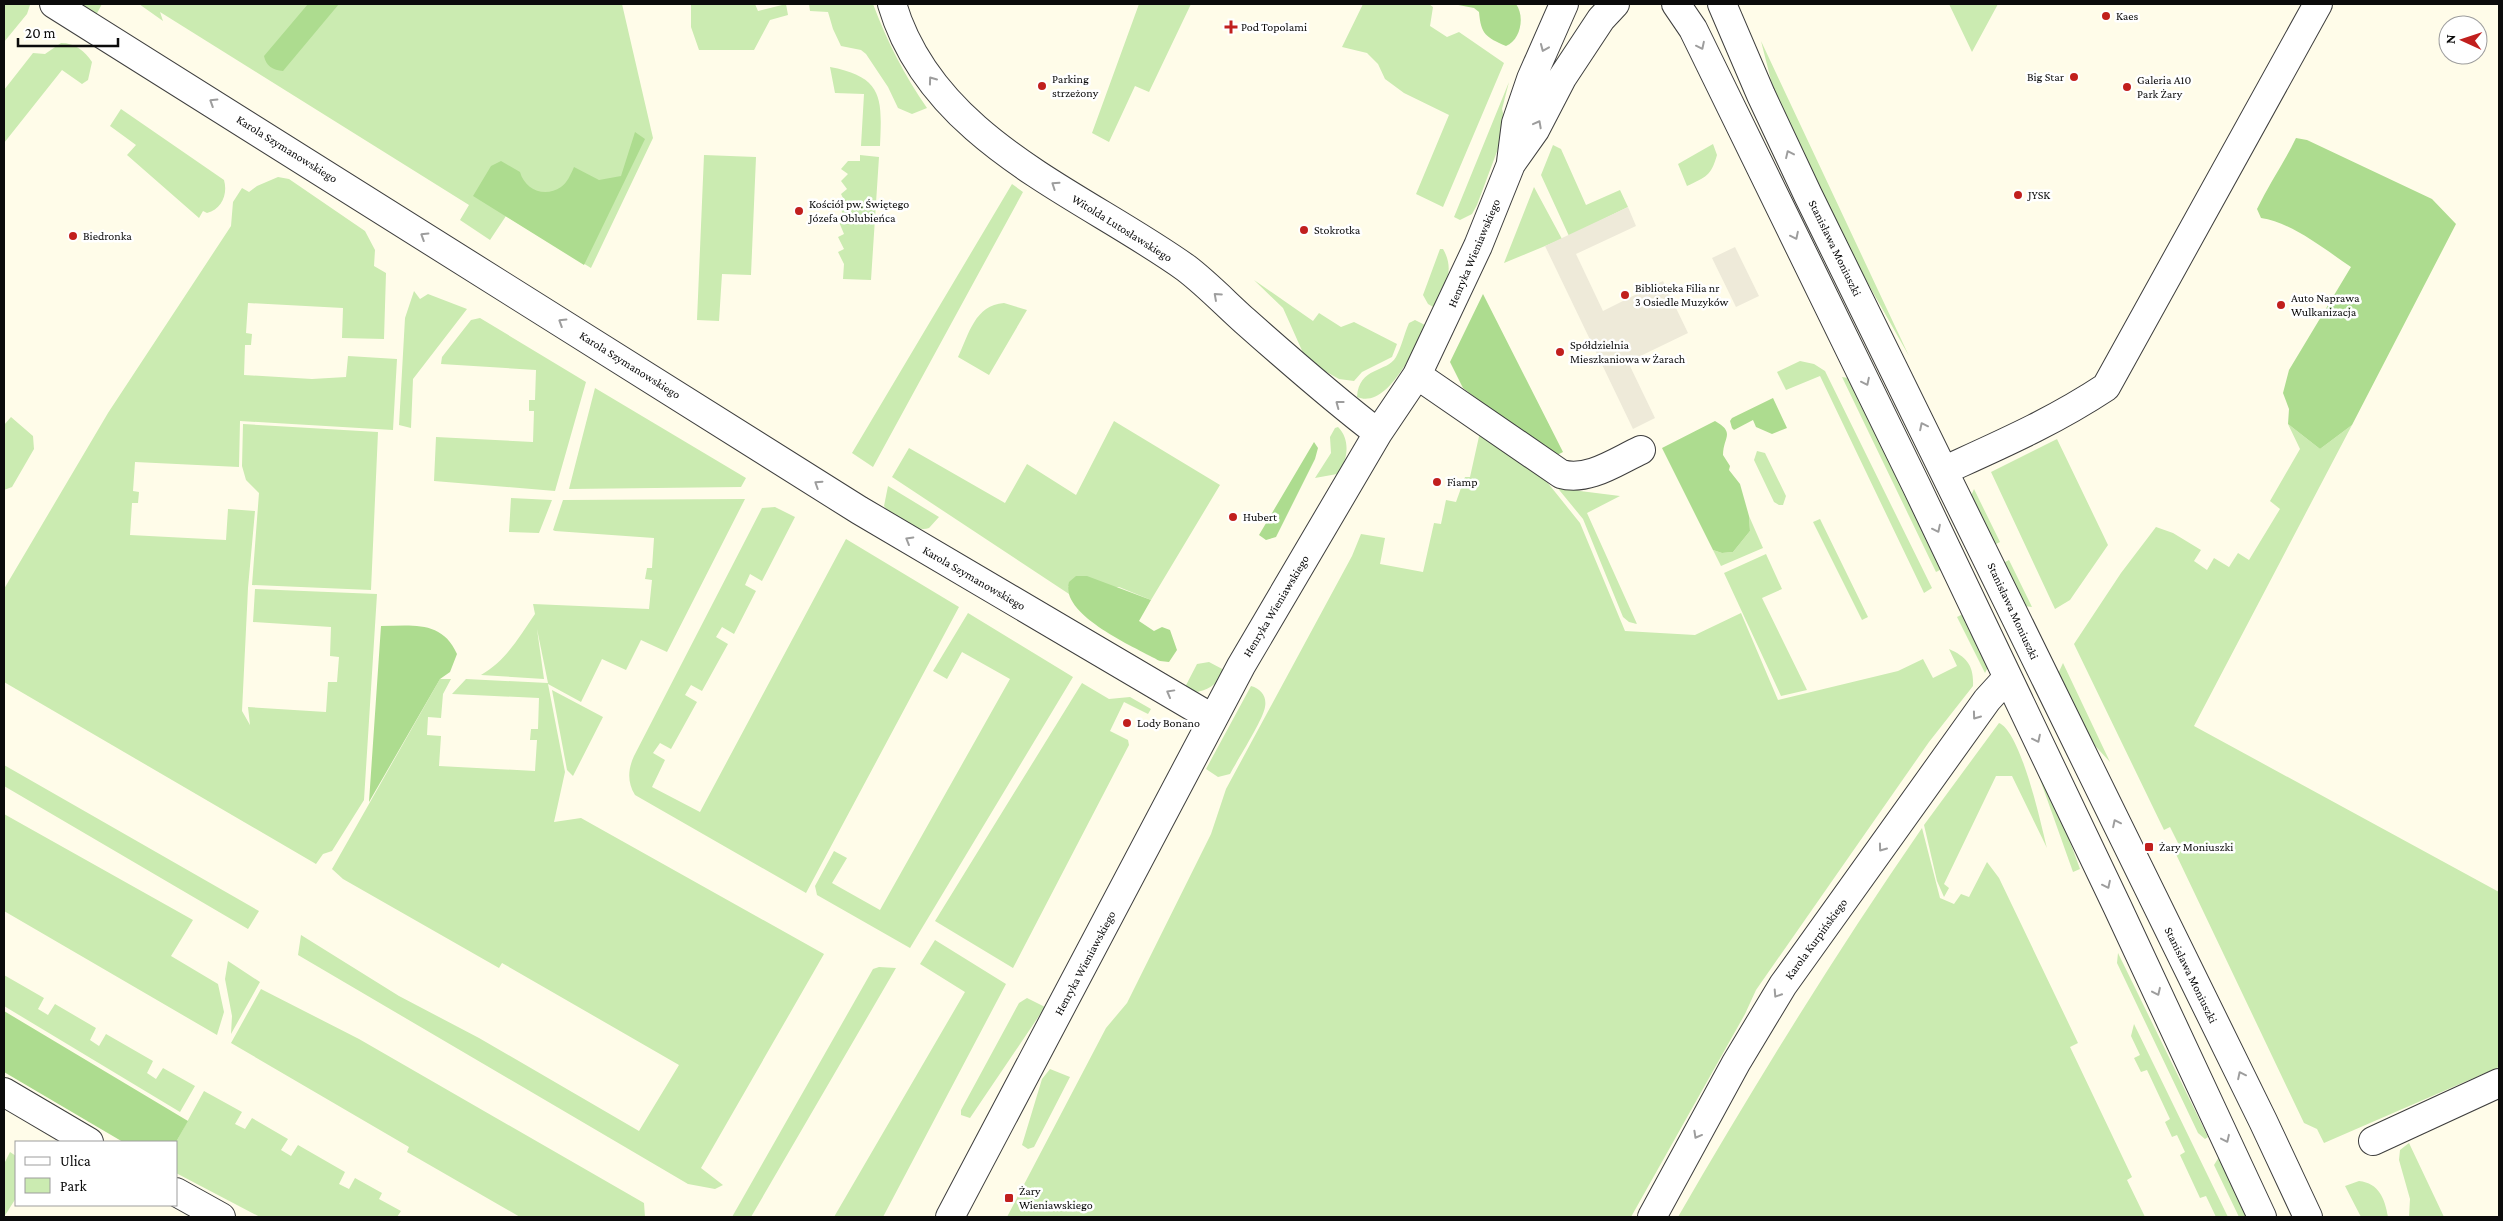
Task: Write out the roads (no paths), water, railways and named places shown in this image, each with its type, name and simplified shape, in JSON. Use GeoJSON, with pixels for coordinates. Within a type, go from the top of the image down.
{"type":"FeatureCollection","features":[{"type":"Feature","properties":{"kind":"street","name":"Karola Szymanowskiego"},"geometry":{"type":"LineString","coordinates":[[54,4],[859,510],[1212,718]]}},
{"type":"Feature","properties":{"kind":"street","name":"Witolda Lutosławskiego"},"geometry":{"type":"LineString","coordinates":[[892,4],[910,47],[929,76],[951,105],[972,126],[993,143],[1075,198],[1186,269],[1334,400],[1378,433]]}},
{"type":"Feature","properties":{"kind":"street"},"geometry":{"type":"LineString","coordinates":[[1511,164],[1516,123],[1531,79],[1564,4]]}},
{"type":"Feature","properties":{"kind":"street","name":"Henryka Wieniawskiego"},"geometry":{"type":"LineString","coordinates":[[950,1217],[1212,718],[1378,433],[1418,375],[1478,246],[1511,164],[1535,130],[1562,78],[1601,19],[1615,4]]}},
{"type":"Feature","properties":{"kind":"street"},"geometry":{"type":"LineString","coordinates":[[1676,4],[1693,29],[1774,192],[2170,1018],[2262,1217]]}},
{"type":"Feature","properties":{"kind":"street","name":"Stanisława Moniuszki"},"geometry":{"type":"LineString","coordinates":[[1722,4],[1802,182],[2264,1121],[2308,1217]]}},
{"type":"Feature","properties":{"kind":"street"},"geometry":{"type":"LineString","coordinates":[[1945,470],[2015,439],[2060,416],[2106,387],[2318,4]]}},
{"type":"Feature","properties":{"kind":"street"},"geometry":{"type":"LineString","coordinates":[[1418,375],[1560,474],[1585,476],[1641,450]]}},
{"type":"Feature","properties":{"kind":"street","name":"Karola Kurpińskiego"},"geometry":{"type":"LineString","coordinates":[[1652,1217],[1740,1056],[1783,985],[1987,700],[2007,678]]}},
{"type":"Feature","properties":{"kind":"street"},"geometry":{"type":"LineString","coordinates":[[2373,1141],[2499,1083]]}},
{"type":"Feature","properties":{"kind":"street"},"geometry":{"type":"LineString","coordinates":[[4,1092],[87,1141]]}},
{"type":"Feature","properties":{"kind":"street"},"geometry":{"type":"LineString","coordinates":[[178,1193],[221,1217]]}},
{"type":"Feature","properties":{"kind":"place","name":"Kaes"},"geometry":{"type":"Point","coordinates":[2106,16]}},
{"type":"Feature","properties":{"kind":"place","name":"Pod Topolami"},"geometry":{"type":"Point","coordinates":[1231,27]}},
{"type":"Feature","properties":{"kind":"place","name":"Big Star"},"geometry":{"type":"Point","coordinates":[2074,77]}},
{"type":"Feature","properties":{"kind":"place","name":"Parking strzeżony"},"geometry":{"type":"Point","coordinates":[1042,86]}},
{"type":"Feature","properties":{"kind":"place","name":"Galeria A10 Park Żary"},"geometry":{"type":"Point","coordinates":[2127,87]}},
{"type":"Feature","properties":{"kind":"place","name":"JYSK"},"geometry":{"type":"Point","coordinates":[2018,195]}},
{"type":"Feature","properties":{"kind":"place","name":"Kościół pw. Świętego Józefa Oblubieńca"},"geometry":{"type":"Point","coordinates":[799,211]}},
{"type":"Feature","properties":{"kind":"place","name":"Stokrotka"},"geometry":{"type":"Point","coordinates":[1304,230]}},
{"type":"Feature","properties":{"kind":"place","name":"Biedronka"},"geometry":{"type":"Point","coordinates":[73,236]}},
{"type":"Feature","properties":{"kind":"place","name":"Biblioteka Filia nr 3 Osiedle Muzyków"},"geometry":{"type":"Point","coordinates":[1625,295]}},
{"type":"Feature","properties":{"kind":"place","name":"Auto Naprawa Wulkanizacja"},"geometry":{"type":"Point","coordinates":[2281,305]}},
{"type":"Feature","properties":{"kind":"place","name":"Spółdzielnia Mieszkaniowa w Żarach"},"geometry":{"type":"Point","coordinates":[1560,352]}},
{"type":"Feature","properties":{"kind":"place","name":"Fiamp"},"geometry":{"type":"Point","coordinates":[1437,482]}},
{"type":"Feature","properties":{"kind":"place","name":"Hubert"},"geometry":{"type":"Point","coordinates":[1233,517]}},
{"type":"Feature","properties":{"kind":"place","name":"Lody Bonano"},"geometry":{"type":"Point","coordinates":[1127,723]}},
{"type":"Feature","properties":{"kind":"place","name":"Żary Moniuszki"},"geometry":{"type":"Point","coordinates":[2149,847]}},
{"type":"Feature","properties":{"kind":"place","name":"Żary Wieniawskiego"},"geometry":{"type":"Point","coordinates":[1009,1198]}}]}
